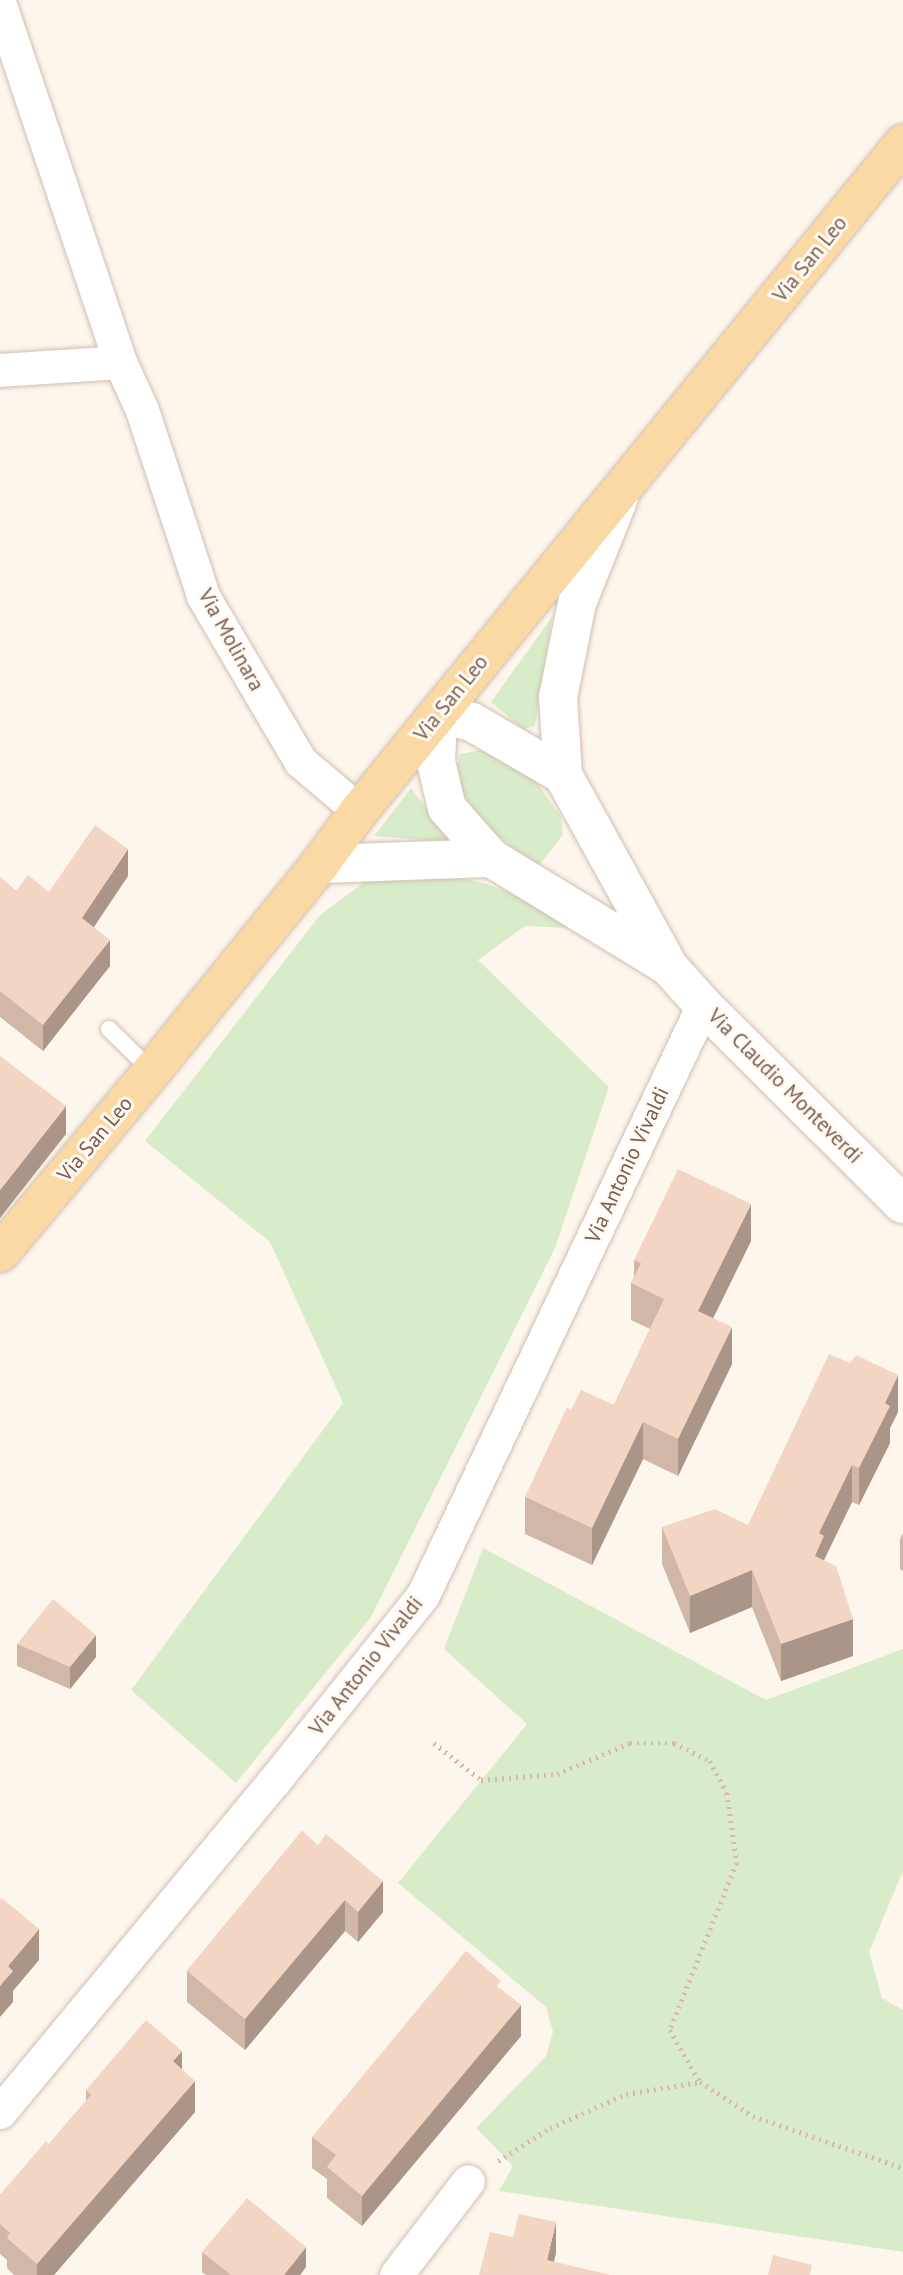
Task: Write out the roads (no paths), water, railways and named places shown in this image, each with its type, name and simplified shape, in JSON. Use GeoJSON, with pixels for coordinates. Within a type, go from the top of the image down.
{"type":"FeatureCollection","features":[{"type":"Feature","properties":{"kind":"main road","name":"Via San Leo"},"geometry":{"type":"LineString","coordinates":[[0,1253],[152,1071],[320,864],[359,811],[903,144]]}},
{"type":"Feature","properties":{"kind":"street","name":"Via Molinara"},"geometry":{"type":"LineString","coordinates":[[0,5],[120,362],[142,410],[203,596],[300,761],[359,811]]}},
{"type":"Feature","properties":{"kind":"street"},"geometry":{"type":"LineString","coordinates":[[0,370],[120,362]]}},
{"type":"Feature","properties":{"kind":"street"},"geometry":{"type":"LineString","coordinates":[[624,487],[577,603],[558,696],[563,775],[669,967]]}},
{"type":"Feature","properties":{"kind":"street"},"geometry":{"type":"LineString","coordinates":[[563,775],[472,722],[438,714],[436,762],[447,808],[491,858],[669,967]]}},
{"type":"Feature","properties":{"kind":"street"},"geometry":{"type":"LineString","coordinates":[[320,864],[491,858]]}},
{"type":"Feature","properties":{"kind":"street","name":"Via Claudio Monteverdi"},"geometry":{"type":"LineString","coordinates":[[669,967],[703,1005],[903,1204]]}},
{"type":"Feature","properties":{"kind":"street","name":"Via Antonio Vivaldi"},"geometry":{"type":"LineString","coordinates":[[0,2112],[282,1772],[424,1595],[703,1005]]}},
{"type":"Feature","properties":{"kind":"street"},"geometry":{"type":"LineString","coordinates":[[396,2275],[468,2181]]}},
{"type":"Feature","properties":{"kind":"lane"},"geometry":{"type":"LineString","coordinates":[[109,1029],[152,1071]]}}]}
